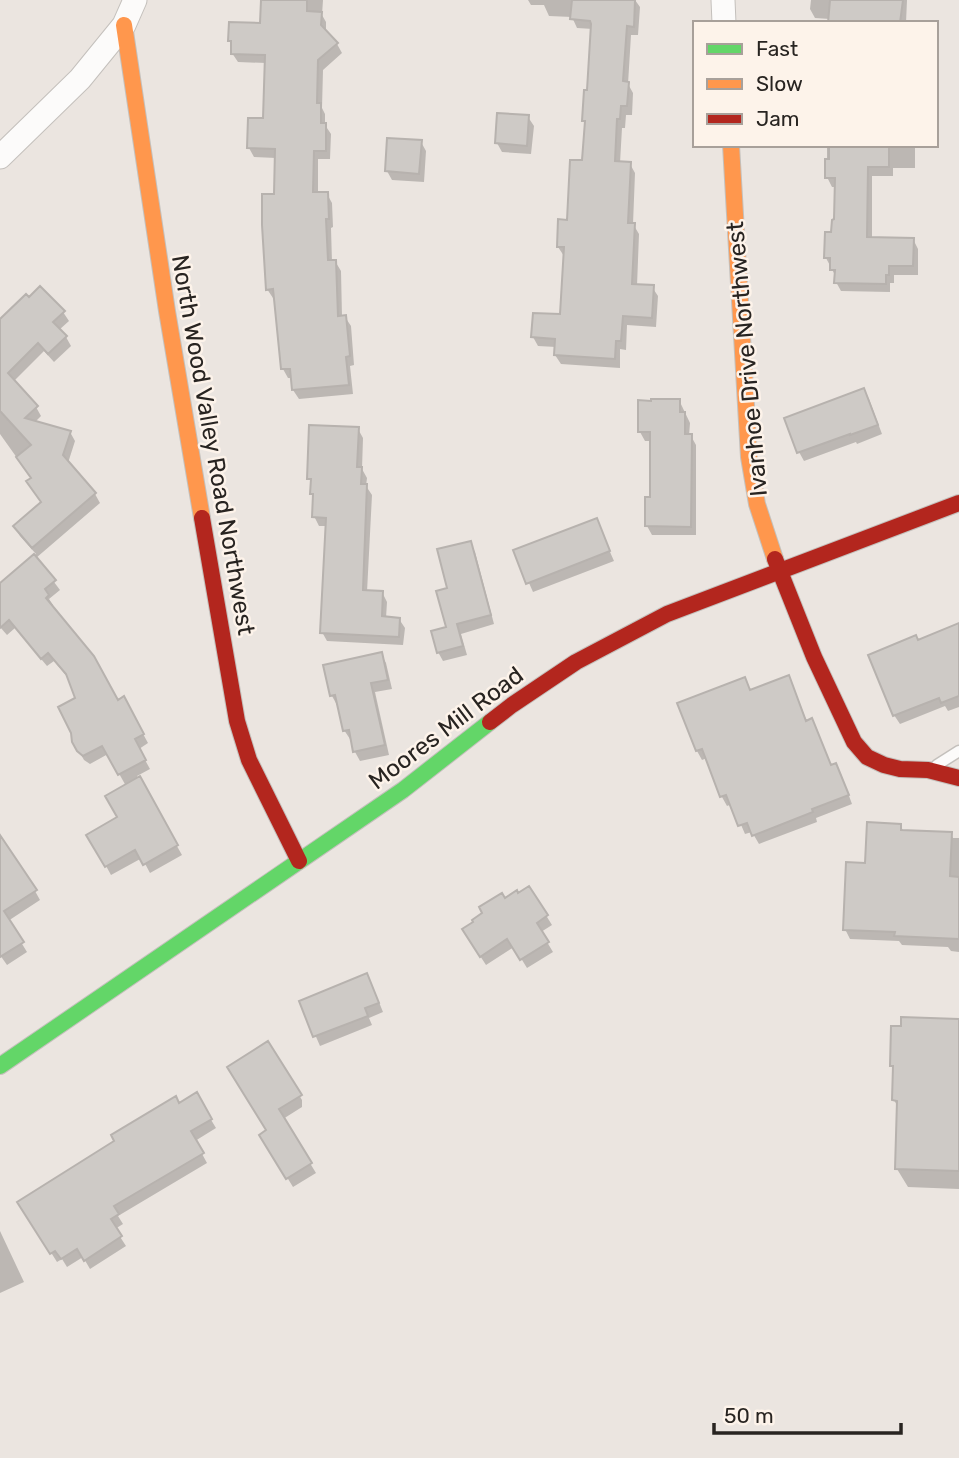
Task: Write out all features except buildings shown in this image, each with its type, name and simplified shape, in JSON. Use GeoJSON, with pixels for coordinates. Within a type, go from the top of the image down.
{"type":"FeatureCollection","features":[{"type":"Feature","properties":{"kind":"street"},"geometry":{"type":"LineString","coordinates":[[0,157],[80,79],[124,24],[135,0]]}},
{"type":"Feature","properties":{"kind":"street"},"geometry":{"type":"LineString","coordinates":[[723,0],[724,21]]}},
{"type":"Feature","properties":{"kind":"street","name":"North Wood Valley Road Northwest"},"geometry":{"type":"LineString","coordinates":[[124,24],[167,311],[237,721],[249,760],[299,861]]}},
{"type":"Feature","properties":{"kind":"street","name":"Ivanhoe Drive Northwest"},"geometry":{"type":"LineString","coordinates":[[731,147],[749,457],[757,504],[779,570],[814,657],[854,743],[867,757],[884,765],[900,769],[928,770],[959,778]]}},
{"type":"Feature","properties":{"kind":"street","name":"Moores Mill Road"},"geometry":{"type":"LineString","coordinates":[[0,1066],[403,790],[512,705],[576,662],[667,614],[959,503]]}},
{"type":"Feature","properties":{"kind":"lane"},"geometry":{"type":"LineString","coordinates":[[928,770],[959,751]]}},
{"type":"Feature","properties":{"kind":"traffic: fast"},"geometry":{"type":"LineString","coordinates":[[0,1066],[403,790],[490,722]]}},
{"type":"Feature","properties":{"kind":"traffic: slow"},"geometry":{"type":"LineString","coordinates":[[124,25],[167,311],[202,518]]}},
{"type":"Feature","properties":{"kind":"traffic: slow"},"geometry":{"type":"LineString","coordinates":[[731,147],[749,457],[757,504],[775,559]]}},
{"type":"Feature","properties":{"kind":"traffic: jam"},"geometry":{"type":"LineString","coordinates":[[490,722],[576,662],[667,614],[959,503]]}},
{"type":"Feature","properties":{"kind":"traffic: jam"},"geometry":{"type":"LineString","coordinates":[[202,518],[237,721],[249,760],[299,861]]}},
{"type":"Feature","properties":{"kind":"traffic: jam"},"geometry":{"type":"LineString","coordinates":[[775,559],[814,657],[854,742],[867,757],[884,765],[900,769],[928,770],[959,778]]}}]}
